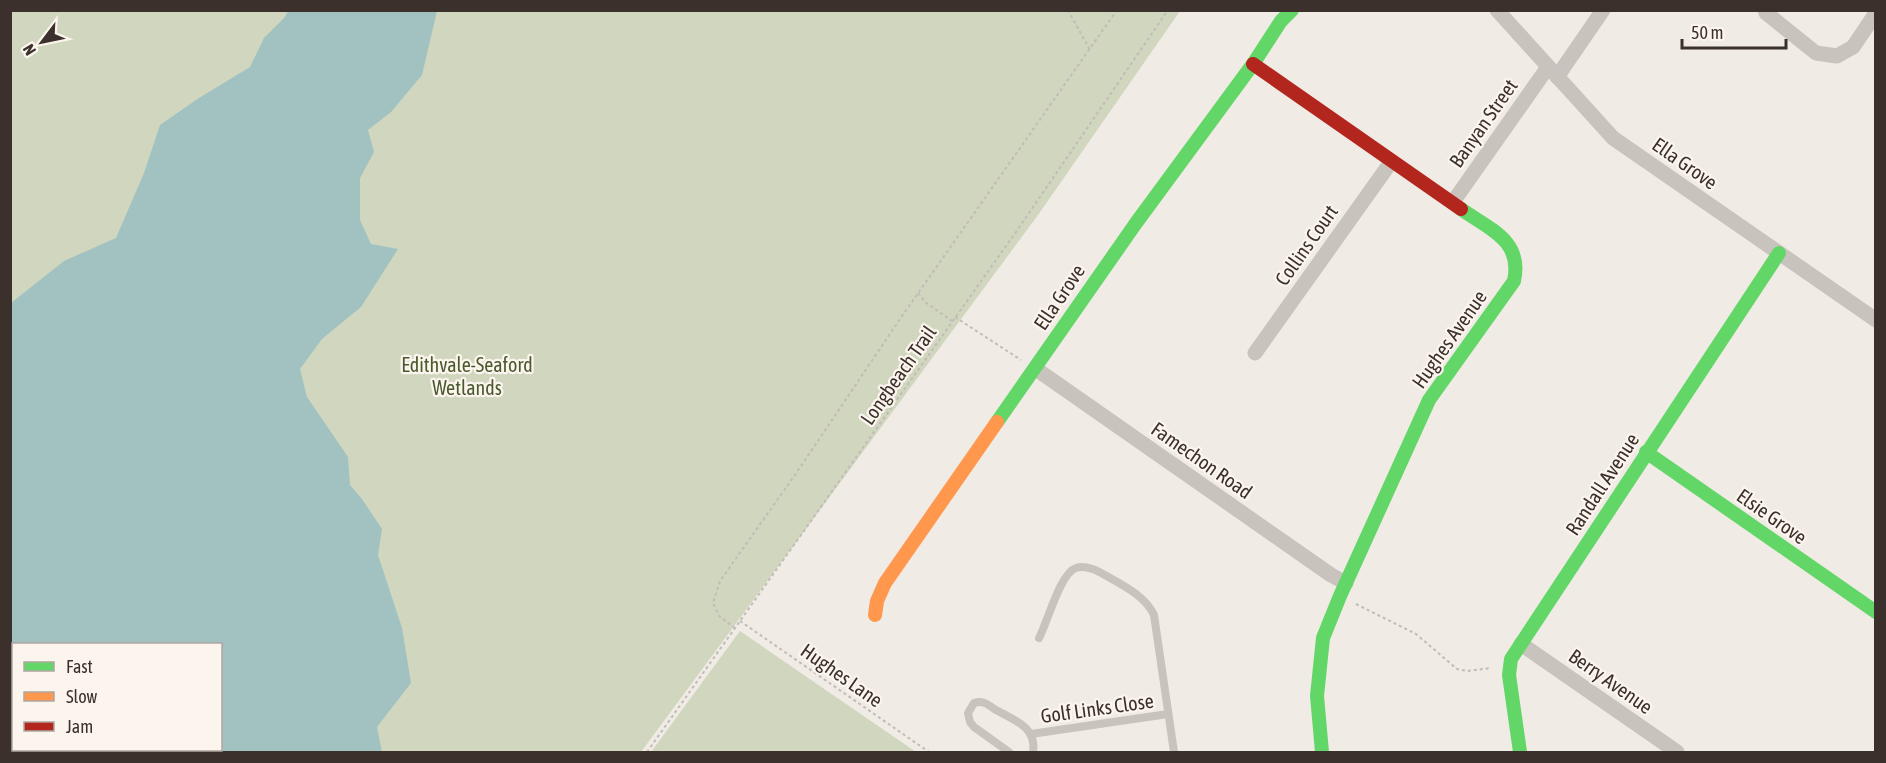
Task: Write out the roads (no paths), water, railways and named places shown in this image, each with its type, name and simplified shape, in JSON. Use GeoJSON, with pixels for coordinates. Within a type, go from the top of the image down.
{"type":"FeatureCollection","features":[{"type":"Feature","properties":{"kind":"street","name":"Ella Grove"},"geometry":{"type":"LineString","coordinates":[[875,615],[876,601],[885,584],[1123,242],[1253,64],[1281,21],[1292,10]]}},
{"type":"Feature","properties":{"kind":"street","name":"Ella Grove"},"geometry":{"type":"LineString","coordinates":[[1497,10],[1613,138],[1875,320]]}},
{"type":"Feature","properties":{"kind":"street","name":"Banyan Street"},"geometry":{"type":"LineString","coordinates":[[1453,202],[1604,10]]}},
{"type":"Feature","properties":{"kind":"street"},"geometry":{"type":"LineString","coordinates":[[1766,10],[1766,13],[1816,53],[1837,56],[1853,47],[1875,13]]}},
{"type":"Feature","properties":{"kind":"street","name":"Hughes Avenue"},"geometry":{"type":"LineString","coordinates":[[1253,64],[1502,238],[1513,248],[1516,260],[1514,281],[1429,400],[1323,638],[1317,696],[1322,753]]}},
{"type":"Feature","properties":{"kind":"street","name":"Collins Court"},"geometry":{"type":"LineString","coordinates":[[1255,353],[1391,162]]}},
{"type":"Feature","properties":{"kind":"street","name":"Randall Avenue"},"geometry":{"type":"LineString","coordinates":[[1520,753],[1509,670],[1511,659],[1779,253]]}},
{"type":"Feature","properties":{"kind":"street","name":"Famechon Road"},"geometry":{"type":"LineString","coordinates":[[1036,369],[1331,575],[1343,590]]}},
{"type":"Feature","properties":{"kind":"street","name":"Elsie Grove"},"geometry":{"type":"LineString","coordinates":[[1646,452],[1875,612]]}},
{"type":"Feature","properties":{"kind":"street","name":"Berry Avenue"},"geometry":{"type":"LineString","coordinates":[[1521,644],[1677,753]]}},
{"type":"Feature","properties":{"kind":"lane","name":"Golf Links Close"},"geometry":{"type":"LineString","coordinates":[[1039,638],[1057,595],[1073,570],[1078,568],[1092,569],[1116,581],[1144,601],[1154,615],[1174,753]]}},
{"type":"Feature","properties":{"kind":"lane","name":"Golf Links Close"},"geometry":{"type":"LineString","coordinates":[[1009,753],[971,724],[968,713],[974,703],[982,701],[1025,726],[1034,743],[1033,753]]}},
{"type":"Feature","properties":{"kind":"lane","name":"Golf Links Close"},"geometry":{"type":"LineString","coordinates":[[1030,734],[1167,714]]}},
{"type":"Feature","properties":{"kind":"water"},"geometry":{"type":"Polygon","coordinates":[[[289,10],[437,11],[422,75],[391,112],[368,130],[374,152],[360,178],[360,220],[371,244],[398,249],[361,307],[322,339],[300,369],[307,397],[348,457],[350,485],[382,529],[378,555],[402,628],[411,683],[377,727],[382,752],[11,752],[12,696],[12,751],[222,751],[222,643],[12,643],[11,655],[11,303],[64,261],[116,238],[144,173],[160,125],[250,67],[264,38],[289,10]]]}},
{"type":"Feature","properties":{"kind":"park label","name":"Edithvale-Seaford Wetlands"},"geometry":{"type":"Point","coordinates":[467,376]}}]}
